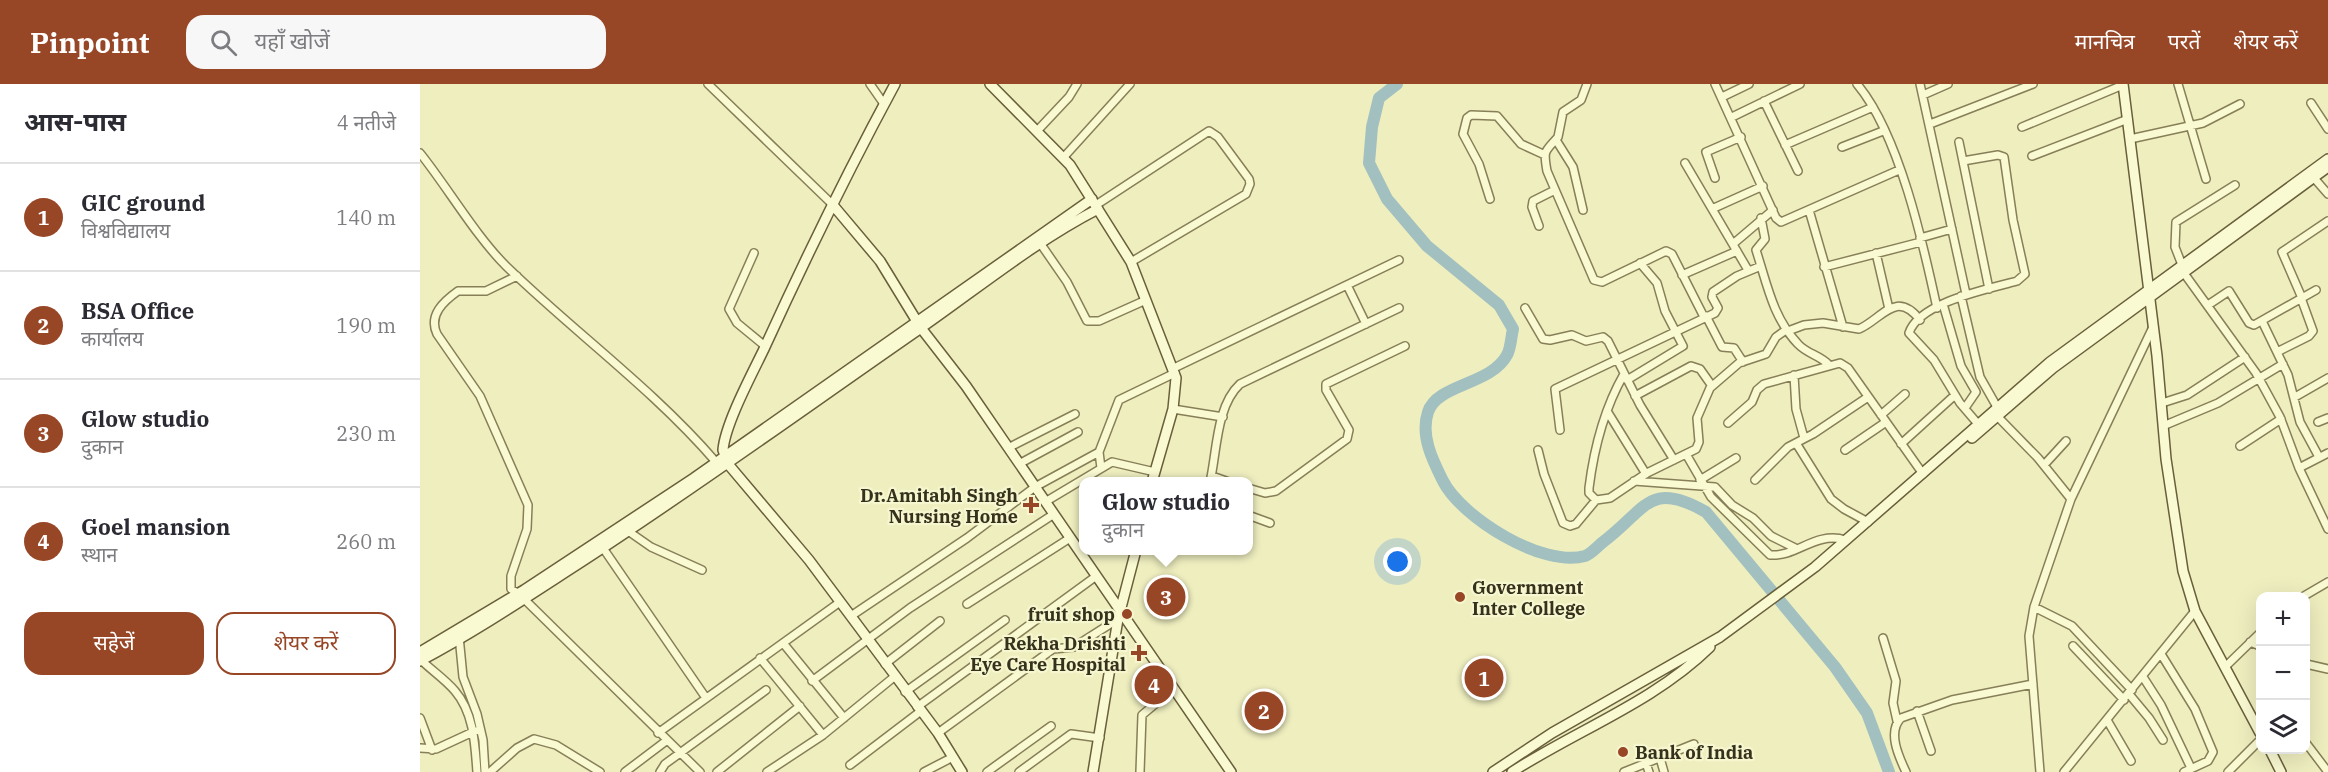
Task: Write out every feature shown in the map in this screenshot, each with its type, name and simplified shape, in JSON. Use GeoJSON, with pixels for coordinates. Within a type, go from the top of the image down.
{"type":"FeatureCollection","features":[{"type":"Feature","properties":{"kind":"street"},"geometry":{"type":"LineString","coordinates":[[708,84],[832,204],[880,261],[919,324],[966,386],[1079,552]]}},
{"type":"Feature","properties":{"kind":"street"},"geometry":{"type":"LineString","coordinates":[[870,84],[884,104]]}},
{"type":"Feature","properties":{"kind":"street"},"geometry":{"type":"LineString","coordinates":[[477,772],[477,731],[457,692],[420,658],[603,548],[722,460],[724,441],[765,346],[832,204],[895,84]]}},
{"type":"Feature","properties":{"kind":"street"},"geometry":{"type":"LineString","coordinates":[[990,84],[1064,158],[1096,204],[1131,262],[1174,370],[1173,409],[1154,477],[1119,461],[1086,477]]}},
{"type":"Feature","properties":{"kind":"street"},"geometry":{"type":"LineString","coordinates":[[1037,131],[1069,97],[1077,84]]}},
{"type":"Feature","properties":{"kind":"street"},"geometry":{"type":"LineString","coordinates":[[1064,158],[1130,84]]}},
{"type":"Feature","properties":{"kind":"street"},"geometry":{"type":"LineString","coordinates":[[1587,84],[1581,100],[1563,112],[1556,140],[1548,145],[1545,156],[1547,171],[1581,255],[1596,282],[1602,282],[1666,251],[1672,254],[1722,347],[1734,348],[1743,362]]}},
{"type":"Feature","properties":{"kind":"street"},"geometry":{"type":"LineString","coordinates":[[1715,84],[1773,210],[1779,221],[1783,223],[1899,170]]}},
{"type":"Feature","properties":{"kind":"street"},"geometry":{"type":"LineString","coordinates":[[1722,97],[1749,84]]}},
{"type":"Feature","properties":{"kind":"street"},"geometry":{"type":"LineString","coordinates":[[1732,117],[1800,84]]}},
{"type":"Feature","properties":{"kind":"street"},"geometry":{"type":"LineString","coordinates":[[1859,84],[1874,107],[1899,170],[1940,306],[1961,366],[1976,392],[1965,408]]}},
{"type":"Feature","properties":{"kind":"street"},"geometry":{"type":"LineString","coordinates":[[1920,84],[1952,229],[1980,377],[1997,412],[2071,499]]}},
{"type":"Feature","properties":{"kind":"street"},"geometry":{"type":"LineString","coordinates":[[1923,95],[1948,84]]}},
{"type":"Feature","properties":{"kind":"street"},"geometry":{"type":"LineString","coordinates":[[1930,124],[2033,84]]}},
{"type":"Feature","properties":{"kind":"street"},"geometry":{"type":"LineString","coordinates":[[2178,84],[2206,180]]}},
{"type":"Feature","properties":{"kind":"street"},"geometry":{"type":"LineString","coordinates":[[2022,127],[2123,85],[2150,294],[2163,426],[2186,586],[2195,611],[2256,725]]}},
{"type":"Feature","properties":{"kind":"street"},"geometry":{"type":"LineString","coordinates":[[1764,101],[1798,171]]}},
{"type":"Feature","properties":{"kind":"street"},"geometry":{"type":"LineString","coordinates":[[2311,103],[2328,129]]}},
{"type":"Feature","properties":{"kind":"street"},"geometry":{"type":"LineString","coordinates":[[2130,139],[2191,127],[2240,104]]}},
{"type":"Feature","properties":{"kind":"street"},"geometry":{"type":"LineString","coordinates":[[1785,144],[1874,107]]}},
{"type":"Feature","properties":{"kind":"street"},"geometry":{"type":"LineString","coordinates":[[1490,199],[1479,164],[1463,134],[1467,118],[1471,115],[1497,116],[1521,144],[1545,156]]}},
{"type":"Feature","properties":{"kind":"street"},"geometry":{"type":"LineString","coordinates":[[2032,156],[2128,119]]}},
{"type":"Feature","properties":{"kind":"street"},"geometry":{"type":"LineString","coordinates":[[521,596],[1039,241],[1209,131],[1218,137],[1249,179],[1250,184],[1246,194],[1131,262]]}},
{"type":"Feature","properties":{"kind":"street"},"geometry":{"type":"LineString","coordinates":[[1842,147],[1883,131]]}},
{"type":"Feature","properties":{"kind":"street"},"geometry":{"type":"LineString","coordinates":[[1715,178],[1706,152],[1741,137]]}},
{"type":"Feature","properties":{"kind":"street"},"geometry":{"type":"LineString","coordinates":[[1556,140],[1573,167],[1583,210]]}},
{"type":"Feature","properties":{"kind":"street"},"geometry":{"type":"LineString","coordinates":[[1959,142],[1989,289]]}},
{"type":"Feature","properties":{"kind":"street"},"geometry":{"type":"LineString","coordinates":[[420,153],[496,255],[744,480],[840,602],[867,642],[938,733],[962,772]]}},
{"type":"Feature","properties":{"kind":"street"},"geometry":{"type":"LineString","coordinates":[[1964,161],[1998,155],[2004,157],[2013,220],[2025,274],[2021,279],[1963,295],[1940,306],[1912,326],[1910,336],[1934,360],[1955,395],[1978,424]]}},
{"type":"Feature","properties":{"kind":"street"},"geometry":{"type":"LineString","coordinates":[[1815,567],[1833,559],[1997,412],[2328,159]]}},
{"type":"Feature","properties":{"kind":"street"},"geometry":{"type":"LineString","coordinates":[[1685,163],[1714,208],[1748,270]]}},
{"type":"Feature","properties":{"kind":"street"},"geometry":{"type":"LineString","coordinates":[[2182,269],[2328,167]]}},
{"type":"Feature","properties":{"kind":"street"},"geometry":{"type":"LineString","coordinates":[[2314,178],[2328,194]]}},
{"type":"Feature","properties":{"kind":"street"},"geometry":{"type":"LineString","coordinates":[[2235,185],[2176,222],[2175,247],[2182,269],[2259,378],[2281,419],[2299,468],[2328,529]]}},
{"type":"Feature","properties":{"kind":"street"},"geometry":{"type":"LineString","coordinates":[[1714,208],[1762,186]]}},
{"type":"Feature","properties":{"kind":"street"},"geometry":{"type":"LineString","coordinates":[[1539,226],[1532,207],[1533,201],[1555,190]]}},
{"type":"Feature","properties":{"kind":"street"},"geometry":{"type":"LineString","coordinates":[[1682,275],[1735,247],[1761,218],[1773,210]]}},
{"type":"Feature","properties":{"kind":"street"},"geometry":{"type":"LineString","coordinates":[[1809,210],[1843,327]]}},
{"type":"Feature","properties":{"kind":"street"},"geometry":{"type":"LineString","coordinates":[[1761,218],[1765,239],[1756,250],[1772,306],[1787,331],[1802,348],[1819,356],[1829,365]]}},
{"type":"Feature","properties":{"kind":"street"},"geometry":{"type":"LineString","coordinates":[[2277,352],[2309,336],[2313,331],[2282,252],[2328,221]]}},
{"type":"Feature","properties":{"kind":"street"},"geometry":{"type":"LineString","coordinates":[[1824,267],[1952,229]]}},
{"type":"Feature","properties":{"kind":"street"},"geometry":{"type":"LineString","coordinates":[[1039,241],[1067,282],[1084,319],[1090,322],[1099,321],[1146,300]]}},
{"type":"Feature","properties":{"kind":"street"},"geometry":{"type":"LineString","coordinates":[[754,253],[729,309],[737,323],[765,346]]}},
{"type":"Feature","properties":{"kind":"street"},"geometry":{"type":"LineString","coordinates":[[1876,253],[1889,309]]}},
{"type":"Feature","properties":{"kind":"street"},"geometry":{"type":"LineString","coordinates":[[1101,468],[1099,452],[1119,400],[1174,370],[1399,260]]}},
{"type":"Feature","properties":{"kind":"street"},"geometry":{"type":"LineString","coordinates":[[1596,500],[1589,494],[1591,474],[1607,411],[1626,377],[1681,349],[1683,344],[1665,311],[1657,283],[1640,263]]}},
{"type":"Feature","properties":{"kind":"street"},"geometry":{"type":"LineString","coordinates":[[1560,430],[1556,390],[1705,317],[1718,309],[1712,297],[1713,292],[1748,270],[1761,266]]}},
{"type":"Feature","properties":{"kind":"street"},"geometry":{"type":"LineString","coordinates":[[517,276],[486,291],[458,291],[437,311],[433,323],[436,334],[480,396],[528,505],[526,535],[510,582],[511,589],[521,596],[700,772]]}},
{"type":"Feature","properties":{"kind":"street"},"geometry":{"type":"LineString","coordinates":[[1347,285],[1366,324]]}},
{"type":"Feature","properties":{"kind":"street"},"geometry":{"type":"LineString","coordinates":[[2208,305],[2229,291],[2254,325],[2316,290]]}},
{"type":"Feature","properties":{"kind":"street"},"geometry":{"type":"LineString","coordinates":[[1538,450],[1544,474],[1563,523],[1570,526],[1576,524],[1596,500],[1610,498],[1646,474],[1698,446],[1697,418],[1712,386],[1743,362],[1766,354],[1776,337],[1787,331],[1814,324],[1829,323],[1854,329],[1863,327],[1889,309],[1905,307],[1920,320]]}},
{"type":"Feature","properties":{"kind":"street"},"geometry":{"type":"LineString","coordinates":[[1211,477],[1223,417],[1231,395],[1240,384],[1399,308]]}},
{"type":"Feature","properties":{"kind":"street"},"geometry":{"type":"LineString","coordinates":[[1525,308],[1543,339],[1550,340],[1572,334],[1586,341],[1603,337],[1608,341],[1635,396],[1674,460]]}},
{"type":"Feature","properties":{"kind":"street"},"geometry":{"type":"LineString","coordinates":[[2262,321],[2283,364],[2295,397],[2300,422],[2325,457],[2299,468]]}},
{"type":"Feature","properties":{"kind":"street"},"geometry":{"type":"LineString","coordinates":[[2040,772],[2030,636],[2034,607],[2071,499],[2153,327]]}},
{"type":"Feature","properties":{"kind":"street"},"geometry":{"type":"LineString","coordinates":[[1253,490],[1265,494],[1276,491],[1347,439],[1349,430],[1326,390],[1326,384],[1405,346]]}},
{"type":"Feature","properties":{"kind":"street"},"geometry":{"type":"LineString","coordinates":[[2162,404],[2187,395],[2245,357]]}},
{"type":"Feature","properties":{"kind":"street"},"geometry":{"type":"LineString","coordinates":[[1728,423],[1752,402],[1760,387],[1840,363],[1845,365],[1923,474]]}},
{"type":"Feature","properties":{"kind":"street"},"geometry":{"type":"LineString","coordinates":[[2163,426],[2218,403],[2283,364]]}},
{"type":"Feature","properties":{"kind":"street"},"geometry":{"type":"LineString","coordinates":[[1635,396],[1691,366],[1700,369],[1712,386]]}},
{"type":"Feature","properties":{"kind":"street"},"geometry":{"type":"LineString","coordinates":[[1794,375],[1796,409],[1804,438]]}},
{"type":"Feature","properties":{"kind":"street"},"geometry":{"type":"LineString","coordinates":[[2295,397],[2328,378]]}},
{"type":"Feature","properties":{"kind":"street"},"geometry":{"type":"LineString","coordinates":[[1881,415],[1905,394]]}},
{"type":"Feature","properties":{"kind":"street"},"geometry":{"type":"LineString","coordinates":[[1901,444],[1955,395]]}},
{"type":"Feature","properties":{"kind":"street"},"geometry":{"type":"LineString","coordinates":[[1755,480],[1796,443],[1868,397]]}},
{"type":"Feature","properties":{"kind":"street"},"geometry":{"type":"LineString","coordinates":[[1173,409],[1223,417]]}},
{"type":"Feature","properties":{"kind":"street"},"geometry":{"type":"LineString","coordinates":[[1607,411],[1646,474]]}},
{"type":"Feature","properties":{"kind":"street"},"geometry":{"type":"LineString","coordinates":[[1493,772],[1552,733],[1720,637],[1815,567],[1978,424],[1997,412]]}},
{"type":"Feature","properties":{"kind":"street"},"geometry":{"type":"LineString","coordinates":[[1008,448],[1075,414]]}},
{"type":"Feature","properties":{"kind":"street"},"geometry":{"type":"LineString","coordinates":[[2318,422],[2328,418]]}},
{"type":"Feature","properties":{"kind":"street"},"geometry":{"type":"LineString","coordinates":[[2240,446],[2281,419]]}},
{"type":"Feature","properties":{"kind":"street"},"geometry":{"type":"LineString","coordinates":[[1845,450],[1886,422]]}},
{"type":"Feature","properties":{"kind":"street"},"geometry":{"type":"LineString","coordinates":[[1019,464],[1078,432]]}},
{"type":"Feature","properties":{"kind":"street"},"geometry":{"type":"LineString","coordinates":[[2044,465],[2066,441]]}},
{"type":"Feature","properties":{"kind":"street"},"geometry":{"type":"LineString","coordinates":[[1796,443],[1831,499],[1868,522]]}},
{"type":"Feature","properties":{"kind":"street"},"geometry":{"type":"LineString","coordinates":[[850,616],[1035,487],[1099,452]]}},
{"type":"Feature","properties":{"kind":"street"},"geometry":{"type":"LineString","coordinates":[[1686,454],[1716,503],[1765,553],[1773,556],[1829,536],[1846,540]]}},
{"type":"Feature","properties":{"kind":"street"},"geometry":{"type":"LineString","coordinates":[[1702,482],[1736,458]]}},
{"type":"Feature","properties":{"kind":"street"},"geometry":{"type":"LineString","coordinates":[[1046,502],[1079,482]]}},
{"type":"Feature","properties":{"kind":"street"},"geometry":{"type":"LineString","coordinates":[[1634,482],[1702,482],[1718,488],[1732,505],[1753,518],[1771,536],[1796,548]]}},
{"type":"Feature","properties":{"kind":"street"},"geometry":{"type":"LineString","coordinates":[[812,681],[910,608],[1054,514]]}},
{"type":"Feature","properties":{"kind":"street"},"geometry":{"type":"LineString","coordinates":[[1253,517],[1270,523]]}},
{"type":"Feature","properties":{"kind":"street"},"geometry":{"type":"LineString","coordinates":[[628,531],[651,547],[702,570]]}},
{"type":"Feature","properties":{"kind":"street"},"geometry":{"type":"LineString","coordinates":[[967,604],[1070,538]]}},
{"type":"Feature","properties":{"kind":"street"},"geometry":{"type":"LineString","coordinates":[[603,548],[706,698]]}},
{"type":"Feature","properties":{"kind":"street"},"geometry":{"type":"LineString","coordinates":[[1081,555],[1229,771]]}},
{"type":"Feature","properties":{"kind":"street"},"geometry":{"type":"LineString","coordinates":[[1093,772],[1120,615],[1135,555]]}},
{"type":"Feature","properties":{"kind":"street"},"geometry":{"type":"LineString","coordinates":[[850,765],[919,709],[1095,578]]}},
{"type":"Feature","properties":{"kind":"street"},"geometry":{"type":"LineString","coordinates":[[2310,593],[2328,582]]}},
{"type":"Feature","properties":{"kind":"street"},"geometry":{"type":"LineString","coordinates":[[658,733],[840,602]]}},
{"type":"Feature","properties":{"kind":"street"},"geometry":{"type":"LineString","coordinates":[[2034,607],[2072,626],[2149,718],[2163,740]]}},
{"type":"Feature","properties":{"kind":"street"},"geometry":{"type":"LineString","coordinates":[[2064,772],[2195,611]]}},
{"type":"Feature","properties":{"kind":"street"},"geometry":{"type":"LineString","coordinates":[[938,733],[1053,649],[1069,649],[1120,615]]}},
{"type":"Feature","properties":{"kind":"street"},"geometry":{"type":"LineString","coordinates":[[905,692],[1005,620]]}},
{"type":"Feature","properties":{"kind":"street"},"geometry":{"type":"LineString","coordinates":[[885,664],[940,621]]}},
{"type":"Feature","properties":{"kind":"street"},"geometry":{"type":"LineString","coordinates":[[459,635],[463,677],[485,772]]}},
{"type":"Feature","properties":{"kind":"street"},"geometry":{"type":"LineString","coordinates":[[1512,772],[1688,669],[1720,637]]}},
{"type":"Feature","properties":{"kind":"street"},"geometry":{"type":"LineString","coordinates":[[2225,667],[2256,637]]}},
{"type":"Feature","properties":{"kind":"street"},"geometry":{"type":"LineString","coordinates":[[1883,638],[1896,681],[1893,703],[1897,721],[1895,741],[1906,772]]}},
{"type":"Feature","properties":{"kind":"street"},"geometry":{"type":"LineString","coordinates":[[2250,642],[2256,644]]}},
{"type":"Feature","properties":{"kind":"street"},"geometry":{"type":"LineString","coordinates":[[783,643],[844,718]]}},
{"type":"Feature","properties":{"kind":"street"},"geometry":{"type":"LineString","coordinates":[[2073,646],[2128,695]]}},
{"type":"Feature","properties":{"kind":"street"},"geometry":{"type":"LineString","coordinates":[[2143,677],[2161,705],[2188,770],[2208,761],[2213,752],[2195,710],[2161,654]]}},
{"type":"Feature","properties":{"kind":"street"},"geometry":{"type":"LineString","coordinates":[[760,658],[822,735]]}},
{"type":"Feature","properties":{"kind":"street"},"geometry":{"type":"LineString","coordinates":[[2310,665],[2328,669]]}},
{"type":"Feature","properties":{"kind":"street"},"geometry":{"type":"LineString","coordinates":[[767,772],[822,735],[894,677]]}},
{"type":"Feature","properties":{"kind":"street"},"geometry":{"type":"LineString","coordinates":[[1897,721],[1917,711],[1952,700],[2033,684]]}},
{"type":"Feature","properties":{"kind":"street"},"geometry":{"type":"LineString","coordinates":[[660,772],[680,753],[766,690]]}},
{"type":"Feature","properties":{"kind":"street"},"geometry":{"type":"LineString","coordinates":[[1140,772],[1142,715],[1172,690]]}},
{"type":"Feature","properties":{"kind":"street"},"geometry":{"type":"LineString","coordinates":[[717,772],[800,706]]}},
{"type":"Feature","properties":{"kind":"street"},"geometry":{"type":"LineString","coordinates":[[1917,711],[1931,751]]}},
{"type":"Feature","properties":{"kind":"street"},"geometry":{"type":"LineString","coordinates":[[420,718],[432,750]]}},
{"type":"Feature","properties":{"kind":"street"},"geometry":{"type":"LineString","coordinates":[[2107,720],[2131,761]]}},
{"type":"Feature","properties":{"kind":"street"},"geometry":{"type":"LineString","coordinates":[[987,772],[1052,726]]}},
{"type":"Feature","properties":{"kind":"street"},"geometry":{"type":"LineString","coordinates":[[420,747],[432,750],[477,731]]}},
{"type":"Feature","properties":{"kind":"street"},"geometry":{"type":"LineString","coordinates":[[1019,772],[1071,734],[1100,738]]}},
{"type":"Feature","properties":{"kind":"street"},"geometry":{"type":"LineString","coordinates":[[490,772],[517,748],[534,739],[556,745],[600,772]]}},
{"type":"Feature","properties":{"kind":"street"},"geometry":{"type":"LineString","coordinates":[[626,772],[666,741]]}},
{"type":"Feature","properties":{"kind":"street"},"geometry":{"type":"LineString","coordinates":[[1624,772],[1694,744]]}},
{"type":"Feature","properties":{"kind":"street"},"geometry":{"type":"LineString","coordinates":[[2228,772],[2256,744]]}},
{"type":"Feature","properties":{"kind":"street"},"geometry":{"type":"LineString","coordinates":[[2310,748],[2328,772]]}},
{"type":"Feature","properties":{"kind":"street"},"geometry":{"type":"LineString","coordinates":[[2272,754],[2281,772]]}},
{"type":"Feature","properties":{"kind":"street"},"geometry":{"type":"LineString","coordinates":[[924,772],[953,757]]}},
{"type":"Feature","properties":{"kind":"street"},"geometry":{"type":"LineString","coordinates":[[1660,758],[1664,772]]}},
{"type":"Feature","properties":{"kind":"street"},"geometry":{"type":"LineString","coordinates":[[1646,763],[1649,772]]}},
{"type":"Feature","properties":{"kind":"waterway"},"geometry":{"type":"LineString","coordinates":[[1397,84],[1379,98],[1372,127],[1369,163],[1387,199],[1427,246],[1499,305],[1513,329],[1507,355],[1499,365],[1489,373],[1442,396],[1433,403],[1428,412],[1426,430],[1429,448],[1443,481],[1453,495],[1467,510],[1505,537],[1548,555],[1568,558],[1590,554],[1639,510],[1660,499],[1672,498],[1706,512],[1835,667],[1867,713],[1889,772]]}},
{"type":"Feature","properties":{"kind":"place","name":"Dr.Amitabh Singh Nursing Home"},"geometry":{"type":"Point","coordinates":[1031,505]}},
{"type":"Feature","properties":{"kind":"place","name":"Glow studio"},"geometry":{"type":"Point","coordinates":[1166,597]}},
{"type":"Feature","properties":{"kind":"place","name":"Government Inter College"},"geometry":{"type":"Point","coordinates":[1460,597]}},
{"type":"Feature","properties":{"kind":"place","name":"fruit shop"},"geometry":{"type":"Point","coordinates":[1127,614]}},
{"type":"Feature","properties":{"kind":"place","name":"Rekha Drishti Eye Care Hospital"},"geometry":{"type":"Point","coordinates":[1139,653]}},
{"type":"Feature","properties":{"kind":"place","name":"GIC ground"},"geometry":{"type":"Point","coordinates":[1484,678]}},
{"type":"Feature","properties":{"kind":"place","name":"Goel mansion"},"geometry":{"type":"Point","coordinates":[1154,685]}},
{"type":"Feature","properties":{"kind":"place","name":"BSA Office"},"geometry":{"type":"Point","coordinates":[1264,711]}},
{"type":"Feature","properties":{"kind":"place","name":"Bank of India"},"geometry":{"type":"Point","coordinates":[1623,752]}}]}
